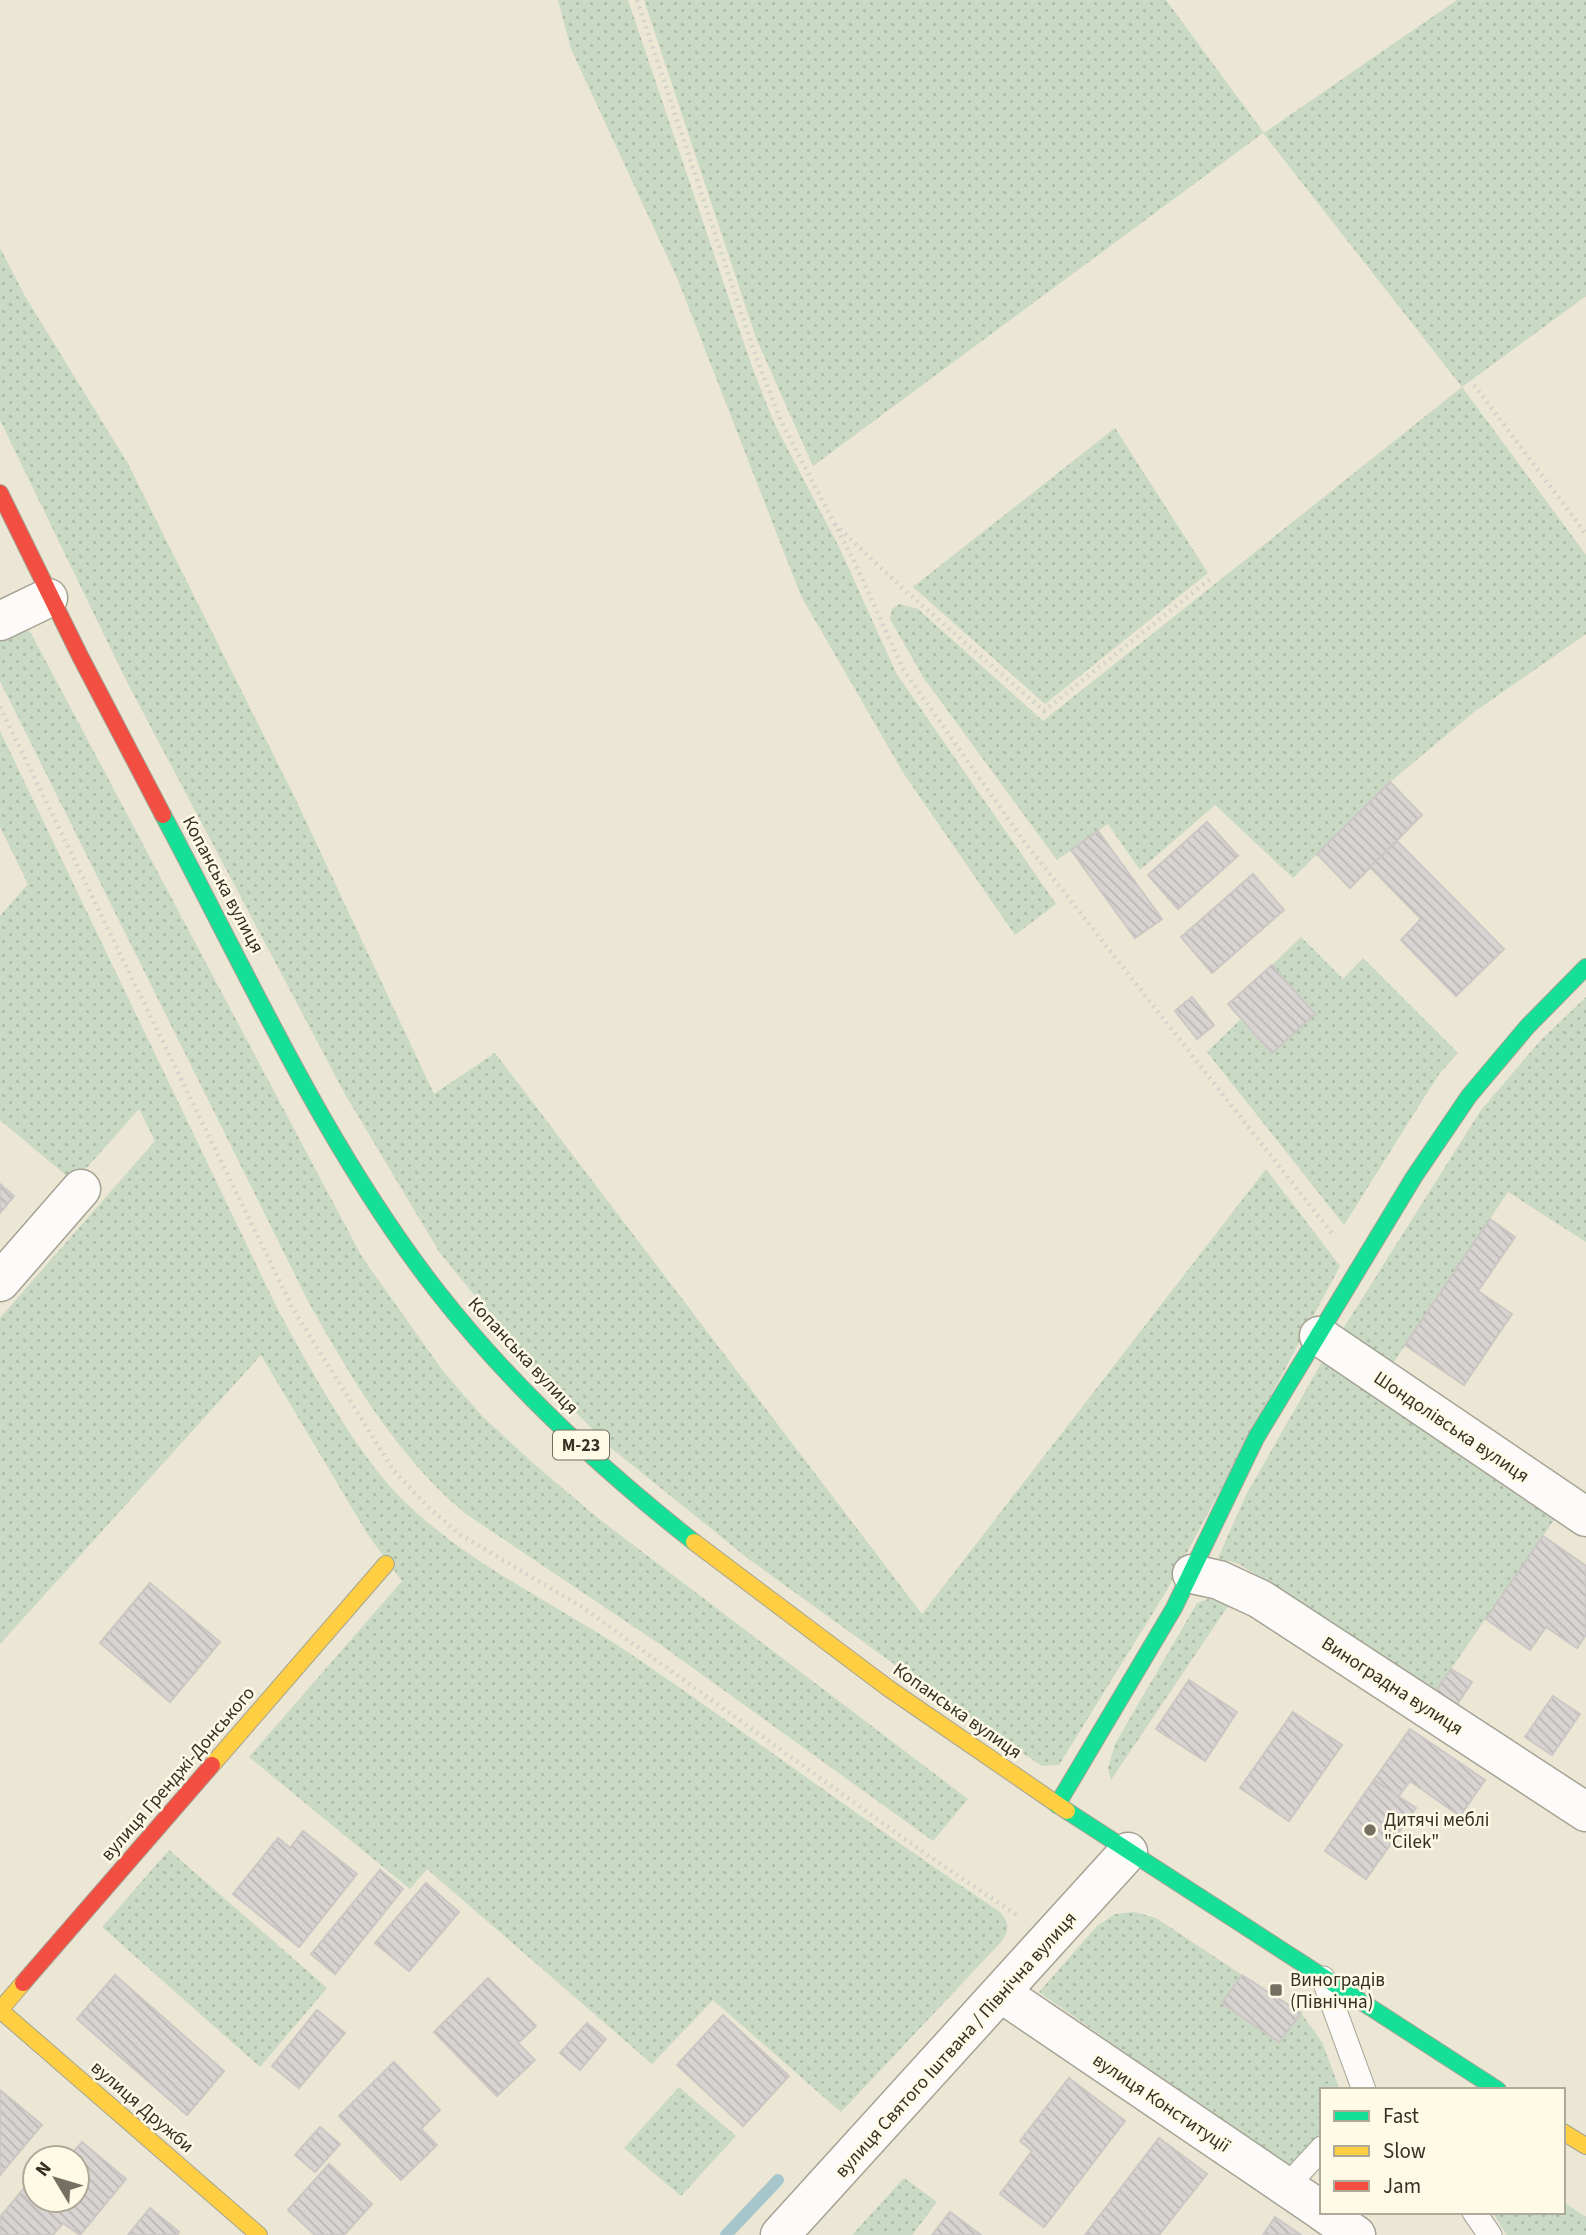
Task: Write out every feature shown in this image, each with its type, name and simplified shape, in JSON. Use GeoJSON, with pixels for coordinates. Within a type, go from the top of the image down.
{"type":"FeatureCollection","features":[{"type":"Feature","properties":{"kind":"main road","name":"Копанська вулиця"},"geometry":{"type":"LineString","coordinates":[[0,493],[48,597],[325,1117],[421,1269],[474,1337],[551,1417],[674,1526],[847,1658],[1057,1805],[1495,2088]]}},
{"type":"Feature","properties":{"kind":"main road"},"geometry":{"type":"LineString","coordinates":[[1057,1805],[1192,1574],[1250,1450],[1359,1268],[1469,1096],[1527,1027],[1586,967]]}},
{"type":"Feature","properties":{"kind":"main road","name":"вулиця Гренджі-Донського"},"geometry":{"type":"LineString","coordinates":[[0,2010],[386,1564]]}},
{"type":"Feature","properties":{"kind":"main road","name":"вулиця Дружби"},"geometry":{"type":"LineString","coordinates":[[0,2010],[259,2235]]}},
{"type":"Feature","properties":{"kind":"main road"},"geometry":{"type":"LineString","coordinates":[[1565,2133],[1586,2146]]}},
{"type":"Feature","properties":{"kind":"street"},"geometry":{"type":"LineString","coordinates":[[0,621],[48,597]]}},
{"type":"Feature","properties":{"kind":"street"},"geometry":{"type":"LineString","coordinates":[[0,1282],[80,1189]]}},
{"type":"Feature","properties":{"kind":"street","name":"Шондолівська вулиця"},"geometry":{"type":"LineString","coordinates":[[1319,1336],[1586,1517]]}},
{"type":"Feature","properties":{"kind":"street","name":"Виноградна вулиця"},"geometry":{"type":"LineString","coordinates":[[1192,1574],[1219,1580],[1260,1599],[1586,1812]]}},
{"type":"Feature","properties":{"kind":"street","name":"вулиця Святого Іштвана / Північна вулиця"},"geometry":{"type":"LineString","coordinates":[[780,2235],[1128,1852]]}},
{"type":"Feature","properties":{"kind":"street","name":"вулиця Конституції"},"geometry":{"type":"LineString","coordinates":[[1001,1993],[1320,2211]]}},
{"type":"Feature","properties":{"kind":"street","name":"вулиця Конституції"},"geometry":{"type":"LineString","coordinates":[[1325,2214],[1356,2235]]}},
{"type":"Feature","properties":{"kind":"lane"},"geometry":{"type":"LineString","coordinates":[[1322,1977],[1363,2088]]}},
{"type":"Feature","properties":{"kind":"lane"},"geometry":{"type":"LineString","coordinates":[[1286,2187],[1320,2150]]}},
{"type":"Feature","properties":{"kind":"lane"},"geometry":{"type":"LineString","coordinates":[[1475,2214],[1490,2235]]}},
{"type":"Feature","properties":{"kind":"path"},"geometry":{"type":"LineString","coordinates":[[637,0],[756,357],[781,421],[903,669],[931,713],[1023,841],[1359,1268]]}},
{"type":"Feature","properties":{"kind":"path"},"geometry":{"type":"LineString","coordinates":[[1474,386],[1586,534]]}},
{"type":"Feature","properties":{"kind":"path"},"geometry":{"type":"LineString","coordinates":[[831,520],[902,588],[1044,710],[1210,579]]}},
{"type":"Feature","properties":{"kind":"path"},"geometry":{"type":"LineString","coordinates":[[0,707],[293,1309],[394,1471],[428,1507],[461,1535],[582,1607],[923,1852],[1051,1937]]}},
{"type":"Feature","properties":{"kind":"green space"},"geometry":{"type":"Polygon","coordinates":[[[558,0],[628,0],[751,364],[774,423],[840,549],[896,673],[1056,904],[1015,935],[904,774],[801,596],[678,280],[571,49],[558,0]]]}},
{"type":"Feature","properties":{"kind":"green space"},"geometry":{"type":"Polygon","coordinates":[[[644,0],[1166,0],[1264,133],[1457,0],[1586,0],[1586,296],[1462,387],[1263,133],[813,466],[756,338],[644,0]]]}},
{"type":"Feature","properties":{"kind":"green space"},"geometry":{"type":"Polygon","coordinates":[[[0,248],[26,298],[127,462],[295,798],[434,1094],[495,1053],[922,1614],[1266,1169],[1340,1266],[1167,1590],[1059,1765],[1042,1766],[955,1708],[750,1560],[611,1448],[540,1376],[440,1253],[346,1096],[127,682],[0,420],[0,248]]]}},
{"type":"Feature","properties":{"kind":"green space"},"geometry":{"type":"Polygon","coordinates":[[[1462,387],[1586,555],[1586,634],[1474,712],[1390,782],[1293,878],[1215,805],[1140,870],[1108,824],[1057,860],[923,677],[890,619],[892,609],[899,604],[918,609],[1043,721],[1462,387]]]}},
{"type":"Feature","properties":{"kind":"green space"},"geometry":{"type":"Polygon","coordinates":[[[1115,428],[1208,573],[1045,704],[913,587],[1115,428]]]}},
{"type":"Feature","properties":{"kind":"green space"},"geometry":{"type":"Polygon","coordinates":[[[22,629],[29,631],[33,637],[362,1257],[443,1371],[482,1416],[599,1519],[968,1799],[933,1841],[661,1645],[466,1514],[418,1468],[397,1442],[341,1359],[308,1301],[0,681],[0,640],[22,629]]]}},
{"type":"Feature","properties":{"kind":"green space"},"geometry":{"type":"Polygon","coordinates":[[[0,731],[278,1310],[334,1408],[382,1477],[425,1520],[453,1542],[635,1657],[1000,1912],[1006,1920],[1007,1930],[1002,1941],[841,2112],[713,2000],[652,2064],[427,1869],[410,1889],[249,1757],[402,1581],[368,1535],[261,1355],[0,1644],[0,1318],[155,1141],[139,1109],[74,1182],[0,1120],[0,916],[28,884],[0,827],[0,731]]]}},
{"type":"Feature","properties":{"kind":"green space"},"geometry":{"type":"Polygon","coordinates":[[[1301,937],[1343,979],[1363,958],[1458,1053],[1439,1074],[1344,1225],[1207,1052],[1241,1019],[1272,1053],[1315,1014],[1272,965],[1301,937]]]}},
{"type":"Feature","properties":{"kind":"green space"},"geometry":{"type":"Polygon","coordinates":[[[1586,997],[1586,1242],[1508,1192],[1391,1366],[1341,1332],[1481,1110],[1541,1040],[1586,997]]]}},
{"type":"Feature","properties":{"kind":"green space"},"geometry":{"type":"Polygon","coordinates":[[[1323,1360],[1556,1517],[1435,1692],[1252,1572],[1239,1564],[1218,1558],[1246,1495],[1323,1360]]]}},
{"type":"Feature","properties":{"kind":"green space"},"geometry":{"type":"Polygon","coordinates":[[[1208,1599],[1230,1603],[1111,1780],[1108,1768],[1115,1744],[1197,1603],[1208,1599]]]}},
{"type":"Feature","properties":{"kind":"green space"},"geometry":{"type":"Polygon","coordinates":[[[169,1850],[327,1988],[260,2067],[102,1927],[169,1850]]]}},
{"type":"Feature","properties":{"kind":"green space"},"geometry":{"type":"Polygon","coordinates":[[[1135,1912],[1156,1918],[1242,1975],[1222,2004],[1279,2042],[1301,2013],[1322,2042],[1339,2088],[1320,2088],[1320,2134],[1290,2169],[1039,1992],[1097,1926],[1115,1914],[1135,1912]]]}},
{"type":"Feature","properties":{"kind":"green space"},"geometry":{"type":"Polygon","coordinates":[[[679,2087],[736,2136],[681,2196],[624,2148],[679,2087]]]}},
{"type":"Feature","properties":{"kind":"green space"},"geometry":{"type":"Polygon","coordinates":[[[904,2178],[937,2202],[912,2235],[852,2235],[904,2178]]]}},
{"type":"Feature","properties":{"kind":"green space"},"geometry":{"type":"Polygon","coordinates":[[[1565,2203],[1586,2217],[1586,2235],[1507,2235],[1493,2214],[1565,2214],[1565,2203]]]}},
{"type":"Feature","properties":{"kind":"building"},"geometry":{"type":"Polygon","coordinates":[[[1390,782],[1422,815],[1350,888],[1317,854],[1390,782]]]}},
{"type":"Feature","properties":{"kind":"building"},"geometry":{"type":"Polygon","coordinates":[[[1207,822],[1238,856],[1178,909],[1148,875],[1207,822]]]}},
{"type":"Feature","properties":{"kind":"building"},"geometry":{"type":"Polygon","coordinates":[[[1098,831],[1162,919],[1135,938],[1071,850],[1098,831]]]}},
{"type":"Feature","properties":{"kind":"building"},"geometry":{"type":"Polygon","coordinates":[[[1397,841],[1504,949],[1456,996],[1401,940],[1421,919],[1370,867],[1397,841]]]}},
{"type":"Feature","properties":{"kind":"building"},"geometry":{"type":"Polygon","coordinates":[[[1253,874],[1284,910],[1212,973],[1181,937],[1253,874]]]}},
{"type":"Feature","properties":{"kind":"building"},"geometry":{"type":"Polygon","coordinates":[[[1272,965],[1315,1014],[1272,1053],[1228,1004],[1272,965]]]}},
{"type":"Feature","properties":{"kind":"building"},"geometry":{"type":"Polygon","coordinates":[[[1192,997],[1214,1025],[1197,1039],[1175,1011],[1192,997]]]}},
{"type":"Feature","properties":{"kind":"building"},"geometry":{"type":"Polygon","coordinates":[[[0,1184],[14,1196],[0,1213],[0,1184]]]}},
{"type":"Feature","properties":{"kind":"building"},"geometry":{"type":"Polygon","coordinates":[[[1490,1219],[1515,1237],[1478,1291],[1512,1314],[1464,1385],[1405,1345],[1490,1219]]]}},
{"type":"Feature","properties":{"kind":"building"},"geometry":{"type":"Polygon","coordinates":[[[1543,1536],[1586,1566],[1586,1635],[1577,1648],[1546,1627],[1530,1650],[1486,1619],[1543,1536]]]}},
{"type":"Feature","properties":{"kind":"building"},"geometry":{"type":"Polygon","coordinates":[[[150,1583],[220,1642],[170,1702],[100,1643],[150,1583]]]}},
{"type":"Feature","properties":{"kind":"building"},"geometry":{"type":"Polygon","coordinates":[[[1451,1669],[1472,1682],[1456,1706],[1435,1692],[1451,1669]]]}},
{"type":"Feature","properties":{"kind":"building"},"geometry":{"type":"Polygon","coordinates":[[[1189,1680],[1237,1712],[1205,1761],[1156,1729],[1189,1680]]]}},
{"type":"Feature","properties":{"kind":"building"},"geometry":{"type":"Polygon","coordinates":[[[1553,1696],[1580,1714],[1552,1755],[1525,1737],[1553,1696]]]}},
{"type":"Feature","properties":{"kind":"building"},"geometry":{"type":"Polygon","coordinates":[[[1293,1712],[1342,1745],[1289,1821],[1240,1788],[1293,1712]]]}},
{"type":"Feature","properties":{"kind":"building"},"geometry":{"type":"Polygon","coordinates":[[[1410,1729],[1485,1780],[1460,1816],[1410,1781],[1398,1797],[1374,1780],[1410,1729]]]}},
{"type":"Feature","properties":{"kind":"building","name":"Дитячі меблі \"Cilek\""},"geometry":{"type":"Polygon","coordinates":[[[1374,1780],[1416,1808],[1366,1879],[1325,1851],[1374,1780]]]}},
{"type":"Feature","properties":{"kind":"building"},"geometry":{"type":"Polygon","coordinates":[[[303,1831],[357,1874],[299,1947],[233,1894],[278,1838],[290,1848],[303,1831]]]}},
{"type":"Feature","properties":{"kind":"building"},"geometry":{"type":"Polygon","coordinates":[[[380,1870],[403,1889],[335,1974],[311,1954],[380,1870]]]}},
{"type":"Feature","properties":{"kind":"building"},"geometry":{"type":"Polygon","coordinates":[[[426,1883],[459,1912],[409,1971],[375,1943],[426,1883]]]}},
{"type":"Feature","properties":{"kind":"building"},"geometry":{"type":"Polygon","coordinates":[[[115,1975],[224,2071],[187,2115],[77,2019],[115,1975]]]}},
{"type":"Feature","properties":{"kind":"building"},"geometry":{"type":"Polygon","coordinates":[[[1242,1975],[1301,2013],[1279,2042],[1222,2003],[1242,1975]]]}},
{"type":"Feature","properties":{"kind":"building"},"geometry":{"type":"Polygon","coordinates":[[[488,1978],[536,2026],[518,2043],[535,2060],[497,2096],[434,2032],[488,1978]]]}},
{"type":"Feature","properties":{"kind":"building"},"geometry":{"type":"Polygon","coordinates":[[[317,2010],[345,2033],[299,2088],[272,2066],[317,2010]]]}},
{"type":"Feature","properties":{"kind":"building"},"geometry":{"type":"Polygon","coordinates":[[[723,2015],[789,2076],[743,2126],[677,2065],[723,2015]]]}},
{"type":"Feature","properties":{"kind":"building"},"geometry":{"type":"Polygon","coordinates":[[[587,2023],[606,2039],[580,2070],[560,2053],[587,2023]]]}},
{"type":"Feature","properties":{"kind":"building"},"geometry":{"type":"Polygon","coordinates":[[[394,2062],[440,2110],[421,2129],[437,2145],[401,2180],[339,2116],[394,2062]]]}},
{"type":"Feature","properties":{"kind":"building"},"geometry":{"type":"Polygon","coordinates":[[[1069,2078],[1125,2121],[1044,2227],[1000,2194],[1032,2151],[1020,2141],[1069,2078]]]}},
{"type":"Feature","properties":{"kind":"building"},"geometry":{"type":"Polygon","coordinates":[[[0,2090],[42,2125],[26,2144],[21,2144],[21,2150],[0,2175],[0,2090]]]}},
{"type":"Feature","properties":{"kind":"building"},"geometry":{"type":"Polygon","coordinates":[[[320,2127],[340,2144],[315,2172],[295,2155],[320,2127]]]}},
{"type":"Feature","properties":{"kind":"building"},"geometry":{"type":"Polygon","coordinates":[[[1159,2138],[1207,2174],[1159,2235],[1085,2235],[1159,2138]]]}},
{"type":"Feature","properties":{"kind":"building"},"geometry":{"type":"Polygon","coordinates":[[[91,2150],[126,2179],[80,2235],[63,2223],[53,2235],[0,2235],[0,2217],[21,2192],[21,2214],[91,2214],[91,2150]]]}},
{"type":"Feature","properties":{"kind":"building"},"geometry":{"type":"Polygon","coordinates":[[[329,2164],[372,2204],[344,2235],[315,2235],[288,2210],[329,2164]]]}},
{"type":"Feature","properties":{"kind":"building"},"geometry":{"type":"Polygon","coordinates":[[[150,2208],[179,2232],[177,2235],[128,2235],[150,2208]]]}},
{"type":"Feature","properties":{"kind":"building"},"geometry":{"type":"Polygon","coordinates":[[[950,2212],[981,2235],[932,2235],[950,2212]]]}},
{"type":"Feature","properties":{"kind":"building"},"geometry":{"type":"Polygon","coordinates":[[[1275,2217],[1301,2235],[1263,2235],[1275,2217]]]}},
{"type":"Feature","properties":{"kind":"waterway"},"geometry":{"type":"LineString","coordinates":[[726,2235],[778,2180]]}},
{"type":"Feature","properties":{"kind":"traffic: fast"},"geometry":{"type":"LineString","coordinates":[[163,815],[324,1120],[359,1179],[437,1291],[496,1360],[558,1425],[694,1542]]}},
{"type":"Feature","properties":{"kind":"traffic: fast"},"geometry":{"type":"LineString","coordinates":[[1057,1805],[1174,1608],[1256,1438],[1414,1177],[1469,1096],[1527,1027],[1586,967]]}},
{"type":"Feature","properties":{"kind":"traffic: fast"},"geometry":{"type":"LineString","coordinates":[[1067,1811],[1495,2088]]}},
{"type":"Feature","properties":{"kind":"traffic: slow"},"geometry":{"type":"LineString","coordinates":[[694,1542],[888,1688],[1067,1811]]}},
{"type":"Feature","properties":{"kind":"traffic: slow"},"geometry":{"type":"LineString","coordinates":[[212,1765],[386,1564]]}},
{"type":"Feature","properties":{"kind":"traffic: slow"},"geometry":{"type":"LineString","coordinates":[[23,1983],[0,2010],[259,2235]]}},
{"type":"Feature","properties":{"kind":"traffic: slow"},"geometry":{"type":"LineString","coordinates":[[1565,2133],[1586,2146]]}},
{"type":"Feature","properties":{"kind":"traffic: jam"},"geometry":{"type":"LineString","coordinates":[[0,493],[80,656],[163,815]]}},
{"type":"Feature","properties":{"kind":"traffic: jam"},"geometry":{"type":"LineString","coordinates":[[23,1983],[212,1765]]}},
{"type":"Feature","properties":{"kind":"place","name":"Дитячі меблі \"Cilek\""},"geometry":{"type":"Point","coordinates":[1370,1830]}},
{"type":"Feature","properties":{"kind":"place","name":"Виноградів (Північна)"},"geometry":{"type":"Point","coordinates":[1276,1990]}}]}
